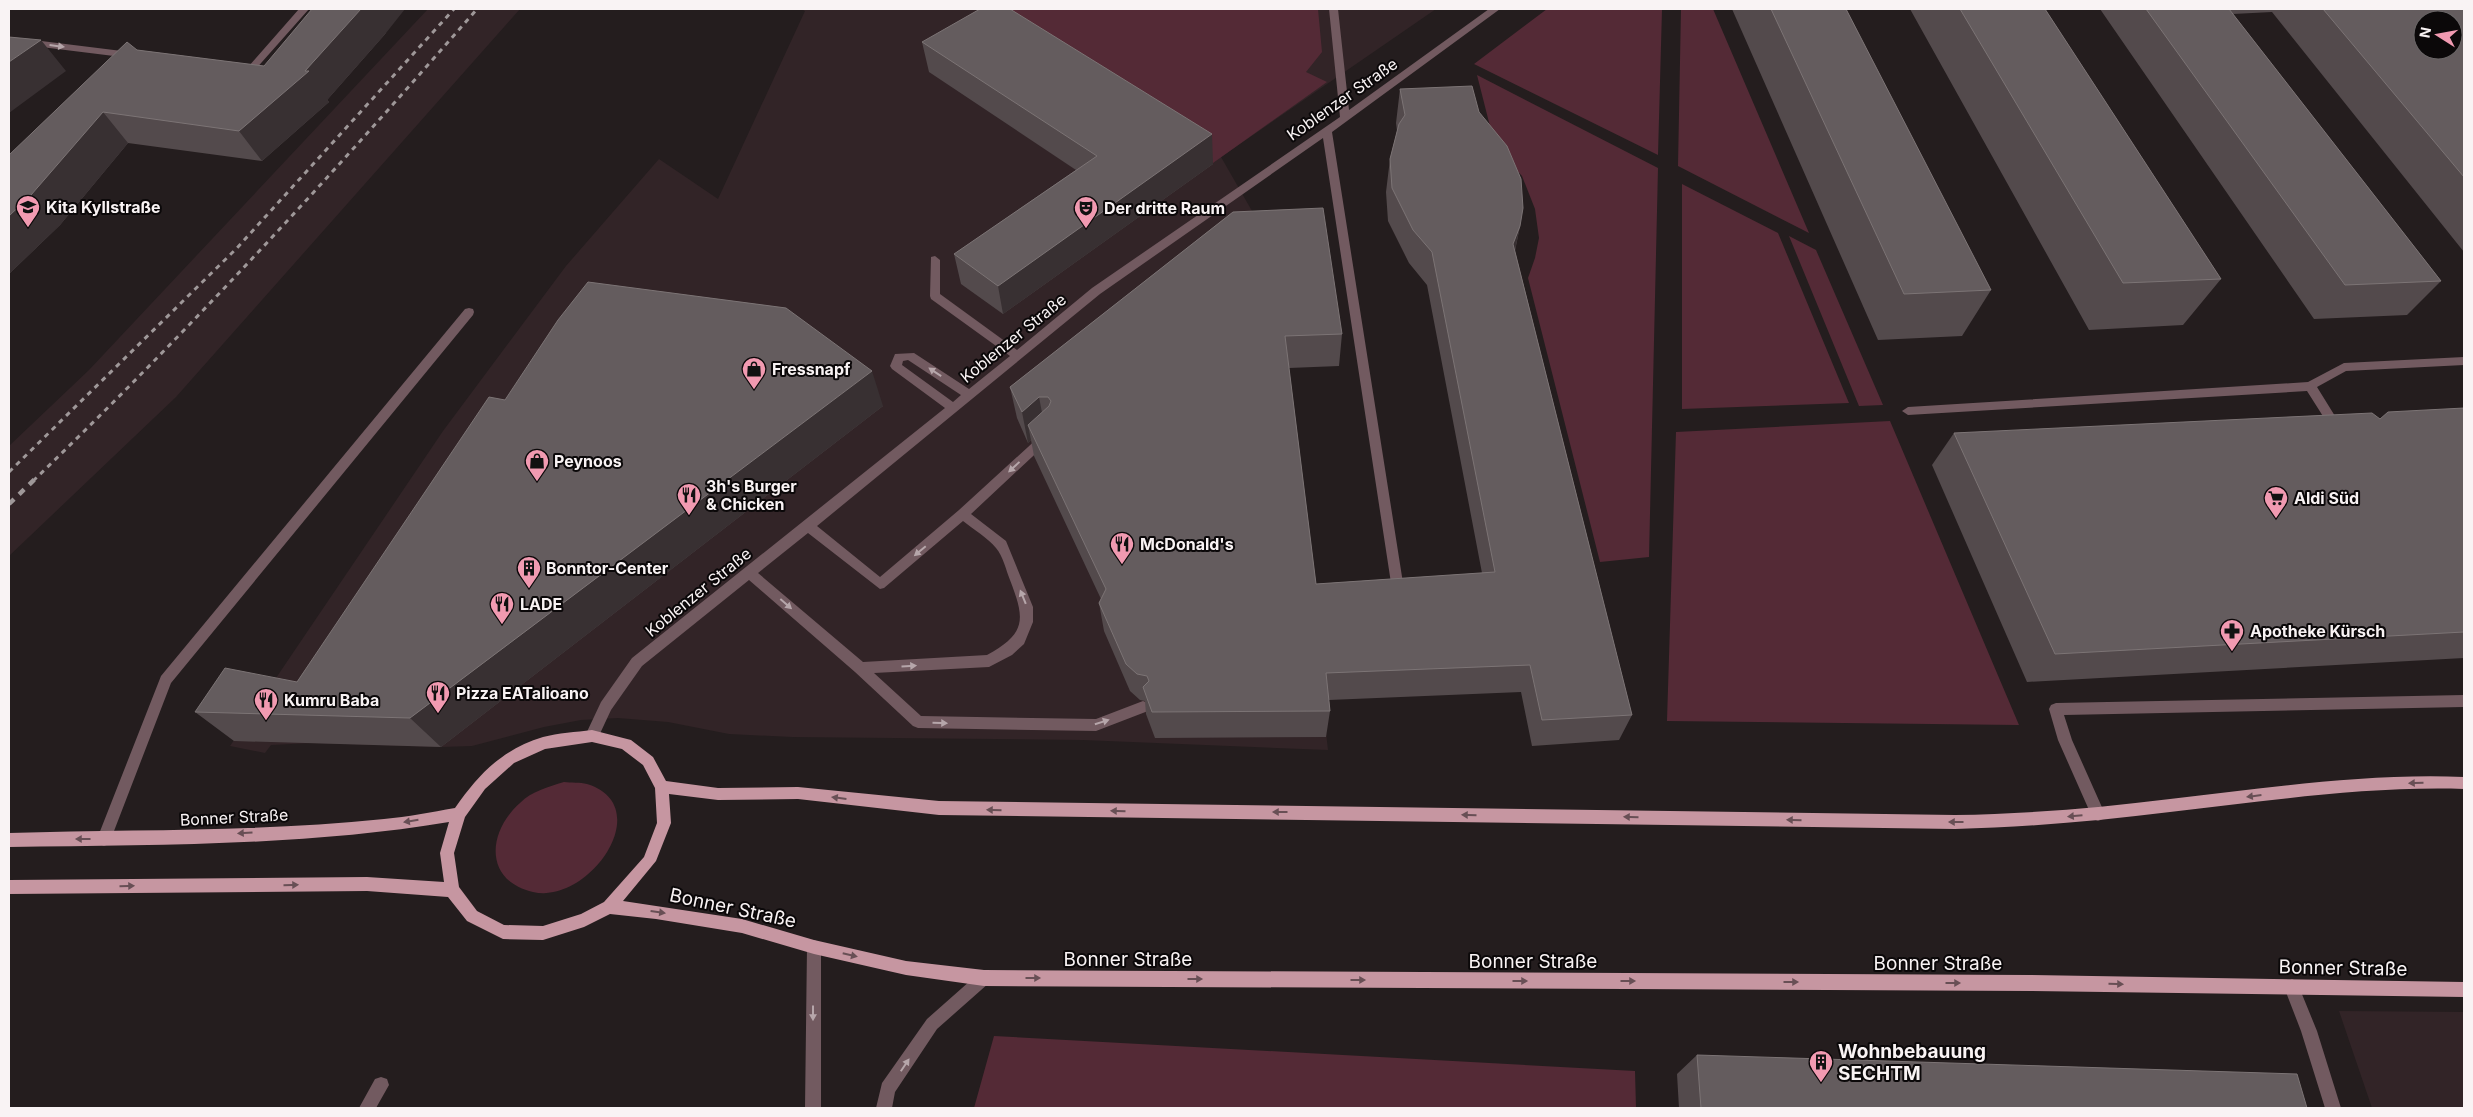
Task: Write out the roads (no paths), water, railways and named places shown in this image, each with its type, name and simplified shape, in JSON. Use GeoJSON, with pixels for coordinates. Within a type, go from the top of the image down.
{"type":"FeatureCollection","features":[{"type":"Feature","properties":{"kind":"main road"},"geometry":{"type":"LineString","coordinates":[[592,736],[626,744],[648,761],[662,787],[664,823],[649,861],[609,907],[584,920],[542,933],[504,932],[472,916],[452,890],[447,853],[459,814],[480,784],[509,759],[544,743],[592,736]]}},
{"type":"Feature","properties":{"kind":"main road"},"geometry":{"type":"LineString","coordinates":[[662,787],[718,794],[798,794],[939,808],[1043,811],[2005,822],[2098,814],[2335,786],[2441,782],[2464,783]]}},
{"type":"Feature","properties":{"kind":"main road","name":"Bonner Straße"},"geometry":{"type":"LineString","coordinates":[[9,840],[104,839],[385,826],[459,814]]}},
{"type":"Feature","properties":{"kind":"main road"},"geometry":{"type":"LineString","coordinates":[[9,888],[367,884],[452,890]]}},
{"type":"Feature","properties":{"kind":"main road","name":"Bonner Straße"},"geometry":{"type":"LineString","coordinates":[[609,907],[656,912],[742,926],[814,947],[906,968],[984,978],[2020,983],[2464,990]]}},
{"type":"Feature","properties":{"kind":"street"},"geometry":{"type":"LineString","coordinates":[[230,68],[250,70],[304,9]]}},
{"type":"Feature","properties":{"kind":"street"},"geometry":{"type":"LineString","coordinates":[[1332,9],[1345,118]]}},
{"type":"Feature","properties":{"kind":"street","name":"Koblenzer Straße"},"geometry":{"type":"LineString","coordinates":[[592,736],[606,706],[637,662],[808,526],[1096,291],[1345,118],[1495,9]]}},
{"type":"Feature","properties":{"kind":"street"},"geometry":{"type":"LineString","coordinates":[[9,40],[144,57]]}},
{"type":"Feature","properties":{"kind":"street"},"geometry":{"type":"LineString","coordinates":[[1327,130],[1396,583]]}},
{"type":"Feature","properties":{"kind":"street"},"geometry":{"type":"LineString","coordinates":[[935,260],[935,296],[1018,356]]}},
{"type":"Feature","properties":{"kind":"street"},"geometry":{"type":"LineString","coordinates":[[104,839],[166,680],[469,312]]}},
{"type":"Feature","properties":{"kind":"street"},"geometry":{"type":"LineString","coordinates":[[953,408],[896,366],[899,357],[910,356],[969,395]]}},
{"type":"Feature","properties":{"kind":"street"},"geometry":{"type":"LineString","coordinates":[[1908,411],[2310,386],[2344,367],[2464,362]]}},
{"type":"Feature","properties":{"kind":"street"},"geometry":{"type":"LineString","coordinates":[[2310,386],[2341,436]]}},
{"type":"Feature","properties":{"kind":"street"},"geometry":{"type":"LineString","coordinates":[[808,526],[880,584],[963,514],[1049,433]]}},
{"type":"Feature","properties":{"kind":"street"},"geometry":{"type":"LineString","coordinates":[[860,668],[989,661],[1007,651],[1019,640],[1027,622],[1027,607],[1002,545],[963,514]]}},
{"type":"Feature","properties":{"kind":"street"},"geometry":{"type":"LineString","coordinates":[[749,572],[860,668],[918,722],[1096,725],[1143,707]]}},
{"type":"Feature","properties":{"kind":"street"},"geometry":{"type":"LineString","coordinates":[[2098,814],[2065,740],[2056,709],[2464,701]]}},
{"type":"Feature","properties":{"kind":"street"},"geometry":{"type":"LineString","coordinates":[[813,1108],[814,947]]}},
{"type":"Feature","properties":{"kind":"street"},"geometry":{"type":"LineString","coordinates":[[884,1108],[888,1089],[932,1024],[984,978]]}},
{"type":"Feature","properties":{"kind":"street"},"geometry":{"type":"LineString","coordinates":[[2292,987],[2309,1031],[2333,1108]]}},
{"type":"Feature","properties":{"kind":"street"},"geometry":{"type":"LineString","coordinates":[[367,1108],[381,1085]]}},
{"type":"Feature","properties":{"kind":"railway"},"geometry":{"type":"LineString","coordinates":[[9,472],[237,248],[454,9]]}},
{"type":"Feature","properties":{"kind":"railway"},"geometry":{"type":"LineString","coordinates":[[33,481],[205,309],[370,130],[477,9]]}},
{"type":"Feature","properties":{"kind":"railway"},"geometry":{"type":"LineString","coordinates":[[9,504],[35,479]]}},
{"type":"Feature","properties":{"kind":"place","name":"Kita Kyllstraße"},"geometry":{"type":"Point","coordinates":[28,228]}},
{"type":"Feature","properties":{"kind":"place","name":"Der dritte Raum"},"geometry":{"type":"Point","coordinates":[1086,229]}},
{"type":"Feature","properties":{"kind":"place","name":"Fressnapf"},"geometry":{"type":"Point","coordinates":[754,390]}},
{"type":"Feature","properties":{"kind":"place","name":"Peynoos"},"geometry":{"type":"Point","coordinates":[537,482]}},
{"type":"Feature","properties":{"kind":"place","name":"3h's Burger & Chicken"},"geometry":{"type":"Point","coordinates":[689,516]}},
{"type":"Feature","properties":{"kind":"place","name":"Aldi Süd"},"geometry":{"type":"Point","coordinates":[2276,519]}},
{"type":"Feature","properties":{"kind":"place","name":"McDonald's"},"geometry":{"type":"Point","coordinates":[1122,565]}},
{"type":"Feature","properties":{"kind":"place","name":"Bonntor-Center"},"geometry":{"type":"Point","coordinates":[529,589]}},
{"type":"Feature","properties":{"kind":"place","name":"LADE"},"geometry":{"type":"Point","coordinates":[502,625]}},
{"type":"Feature","properties":{"kind":"place","name":"Apotheke Kürsch"},"geometry":{"type":"Point","coordinates":[2232,652]}},
{"type":"Feature","properties":{"kind":"place","name":"Pizza EATalioano"},"geometry":{"type":"Point","coordinates":[438,714]}},
{"type":"Feature","properties":{"kind":"place","name":"Kumru Baba"},"geometry":{"type":"Point","coordinates":[266,721]}},
{"type":"Feature","properties":{"kind":"place","name":"Wohnbebauung SECHTM"},"geometry":{"type":"Point","coordinates":[1821,1083]}}]}
